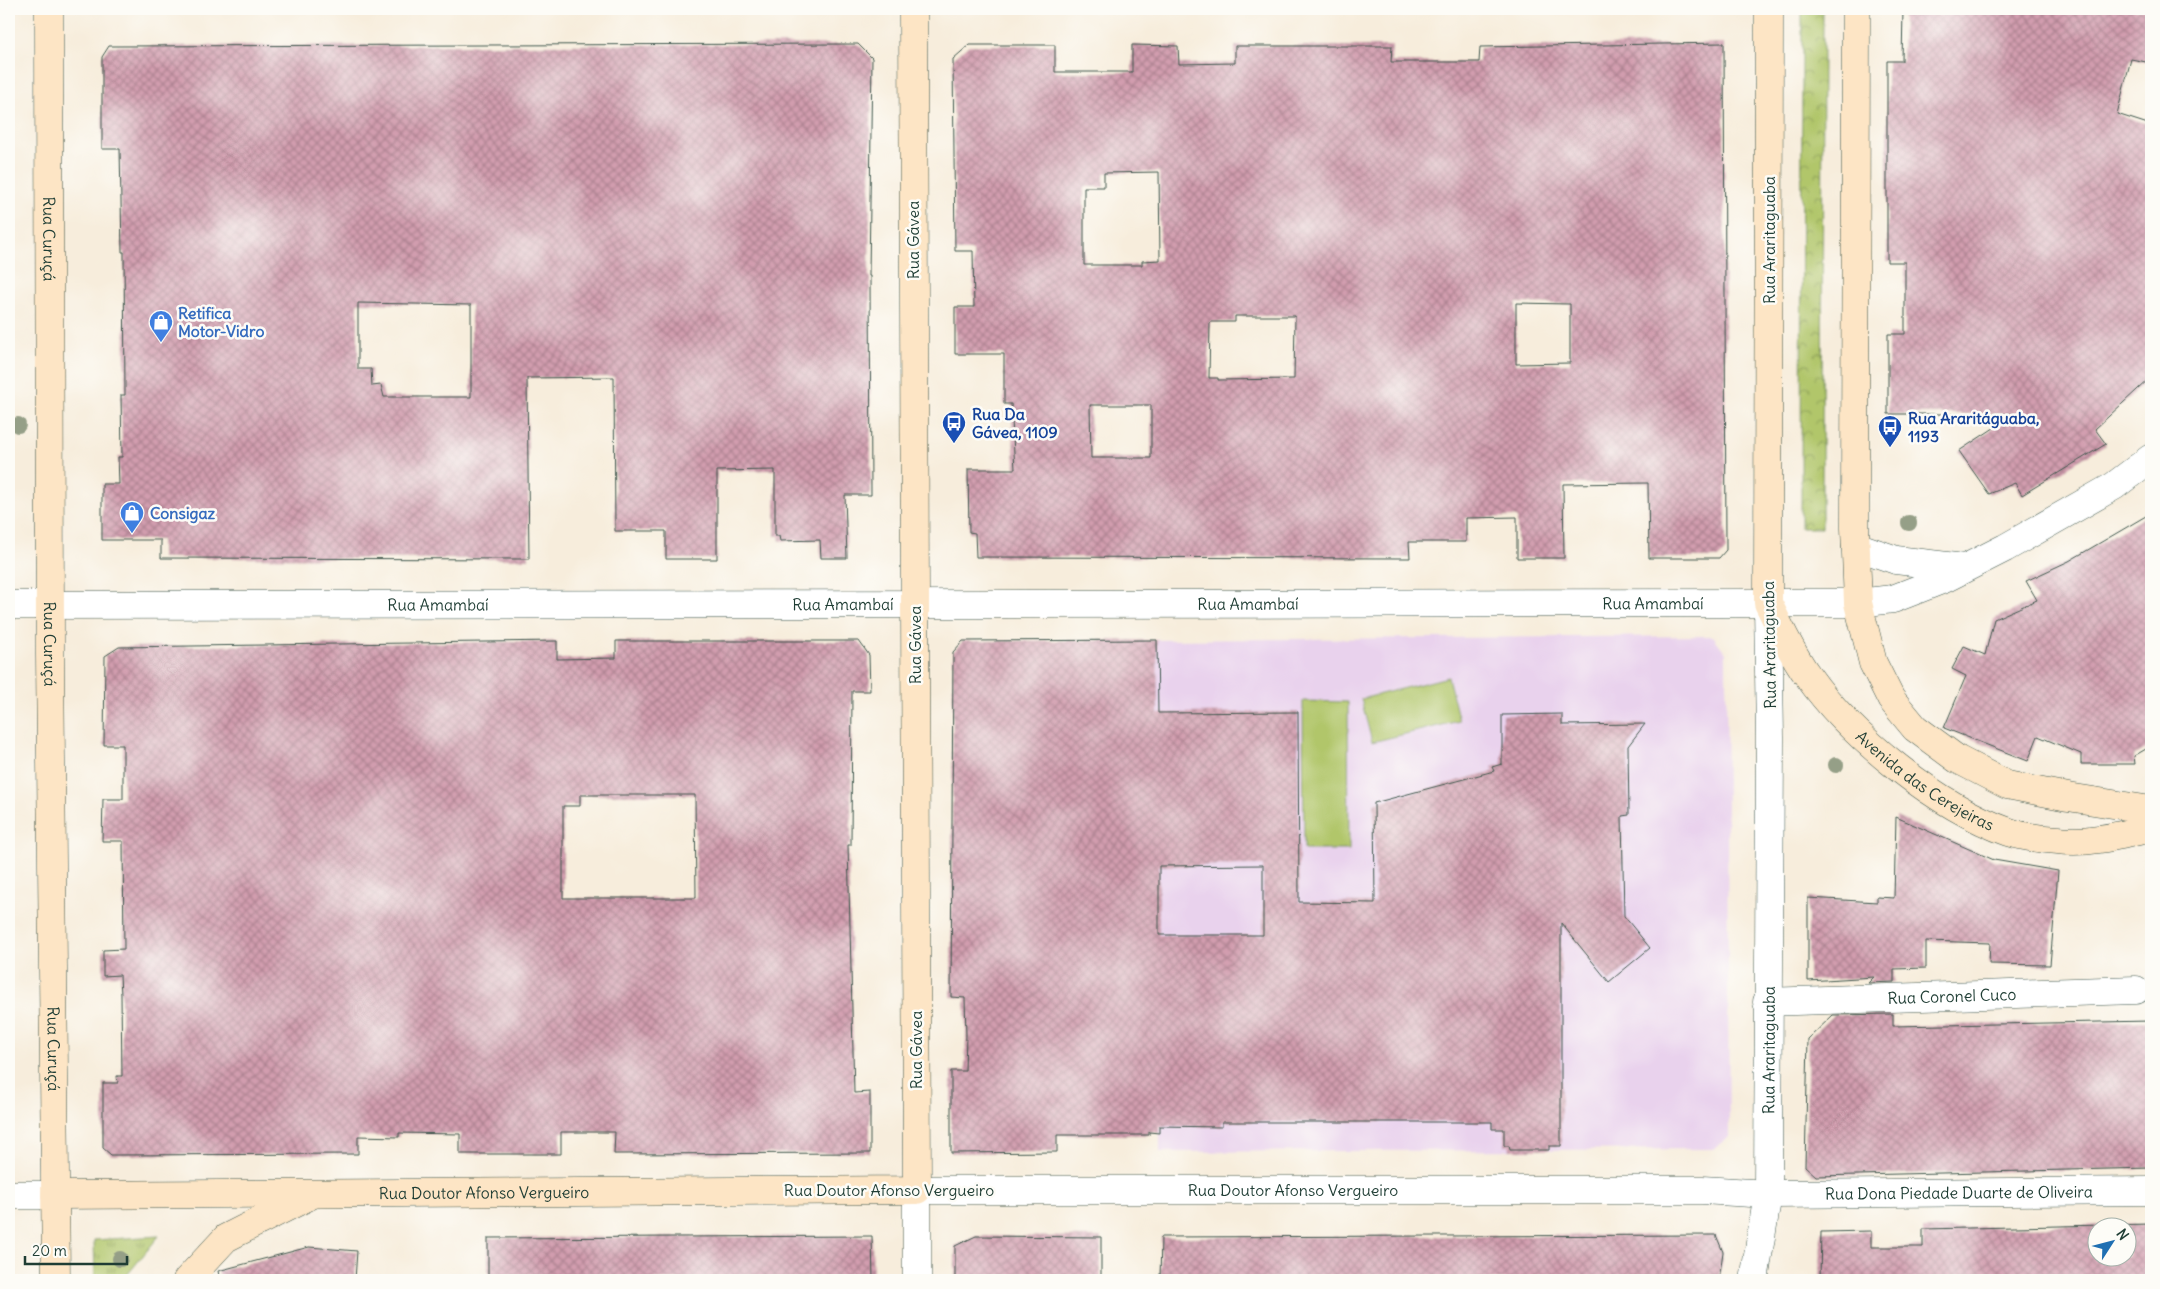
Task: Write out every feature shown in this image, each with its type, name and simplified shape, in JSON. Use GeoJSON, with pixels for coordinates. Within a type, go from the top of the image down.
{"type":"FeatureCollection","features":[{"type":"Feature","properties":{"kind":"main road","name":"Rua Curuçá"},"geometry":{"type":"LineString","coordinates":[[49,9],[50,605],[56,1280]]}},
{"type":"Feature","properties":{"kind":"main road","name":"Rua Gávea"},"geometry":{"type":"LineString","coordinates":[[913,9],[917,1190]]}},
{"type":"Feature","properties":{"kind":"main road","name":"Rua Araritaguaba"},"geometry":{"type":"LineString","coordinates":[[1768,603],[1769,9]]}},
{"type":"Feature","properties":{"kind":"main road"},"geometry":{"type":"LineString","coordinates":[[1856,9],[1856,546],[1858,603]]}},
{"type":"Feature","properties":{"kind":"main road","name":"Avenida das Cerejeiras"},"geometry":{"type":"LineString","coordinates":[[1768,603],[1790,648],[1808,677],[1857,732],[1907,775],[1960,810],[2010,832],[2059,840],[2108,838],[2151,828]]}},
{"type":"Feature","properties":{"kind":"main road","name":"Avenida das Cerejeiras"},"geometry":{"type":"LineString","coordinates":[[1858,603],[1873,663],[1892,699],[1916,728],[1957,759],[2008,785],[2151,810]]}},
{"type":"Feature","properties":{"kind":"main road","name":"Rua Doutor Afonso Vergueiro"},"geometry":{"type":"LineString","coordinates":[[55,1195],[917,1190]]}},
{"type":"Feature","properties":{"kind":"main road"},"geometry":{"type":"LineString","coordinates":[[187,1280],[226,1238],[315,1193]]}},
{"type":"Feature","properties":{"kind":"street","name":"Rua Amambaí"},"geometry":{"type":"LineString","coordinates":[[9,604],[1858,603],[1893,599],[1929,586],[2005,548],[2114,486],[2151,458]]}},
{"type":"Feature","properties":{"kind":"street"},"geometry":{"type":"LineString","coordinates":[[1856,546],[1896,560],[1964,568]]}},
{"type":"Feature","properties":{"kind":"street","name":"Rua Araritaguaba"},"geometry":{"type":"LineString","coordinates":[[1754,1280],[1768,1194],[1770,738],[1768,603]]}},
{"type":"Feature","properties":{"kind":"street","name":"Rua Coronel Cuco"},"geometry":{"type":"LineString","coordinates":[[1768,1002],[2136,990]]}},
{"type":"Feature","properties":{"kind":"street","name":"Rua Doutor Afonso Vergueiro"},"geometry":{"type":"LineString","coordinates":[[917,1190],[1702,1190],[1768,1194]]}},
{"type":"Feature","properties":{"kind":"street","name":"Rua Gávea"},"geometry":{"type":"LineString","coordinates":[[916,1280],[917,1190]]}},
{"type":"Feature","properties":{"kind":"street","name":"Rua Dona Piedade Duarte de Oliveira"},"geometry":{"type":"LineString","coordinates":[[1768,1194],[2151,1191]]}},
{"type":"Feature","properties":{"kind":"street","name":"Rua Doutor Afonso Vergueiro"},"geometry":{"type":"LineString","coordinates":[[9,1195],[55,1195]]}},
{"type":"Feature","properties":{"kind":"shaded area"},"geometry":{"type":"Polygon","coordinates":[[[1713,636],[1726,653],[1729,1137],[1713,1149],[1160,1152],[1157,640],[1713,636]]]}},
{"type":"Feature","properties":{"kind":"green space"},"geometry":{"type":"Polygon","coordinates":[[[1802,9],[1823,9],[1822,528],[1801,528],[1802,9]]]}},
{"type":"Feature","properties":{"kind":"green space"},"geometry":{"type":"Polygon","coordinates":[[[1448,677],[1459,721],[1372,742],[1361,699],[1448,677]]]}},
{"type":"Feature","properties":{"kind":"green space"},"geometry":{"type":"Polygon","coordinates":[[[1303,701],[1348,702],[1349,850],[1304,850],[1303,701]]]}},
{"type":"Feature","properties":{"kind":"green space"},"geometry":{"type":"Polygon","coordinates":[[[159,1236],[123,1280],[95,1280],[94,1240],[159,1236]]]}},
{"type":"Feature","properties":{"kind":"building"},"geometry":{"type":"Polygon","coordinates":[[[1903,9],[2035,12],[2035,9],[2151,9],[2151,63],[2131,59],[2117,114],[2151,125],[2151,377],[2095,429],[2106,444],[2022,495],[2015,483],[1989,494],[1959,451],[2015,414],[1888,414],[1888,334],[1905,334],[1905,262],[1887,262],[1887,61],[1902,61],[1903,9]]]}},
{"type":"Feature","properties":{"kind":"building"},"geometry":{"type":"Polygon","coordinates":[[[1724,43],[1726,550],[1719,558],[1649,558],[1648,483],[1563,484],[1564,558],[1517,558],[1517,517],[1466,518],[1466,542],[1409,542],[1410,558],[976,557],[975,533],[969,532],[968,469],[1015,469],[1011,404],[1004,404],[1004,354],[955,354],[955,307],[974,307],[973,251],[955,251],[953,59],[969,45],[1055,45],[1055,72],[1132,72],[1132,45],[1178,46],[1179,64],[1235,63],[1235,46],[1392,46],[1391,62],[1479,62],[1480,47],[1724,43]],[[1159,172],[1104,173],[1104,187],[1084,187],[1084,265],[1142,265],[1142,261],[1160,260],[1159,172]],[[1516,303],[1516,364],[1570,363],[1570,304],[1516,303]],[[1235,316],[1235,322],[1210,322],[1209,378],[1218,378],[1218,380],[1294,379],[1295,316],[1235,316]],[[1090,405],[1091,458],[1151,458],[1151,405],[1090,405]]]}},
{"type":"Feature","properties":{"kind":"building"},"geometry":{"type":"Polygon","coordinates":[[[858,44],[872,58],[869,276],[871,495],[845,495],[847,558],[821,558],[820,540],[780,541],[779,536],[775,536],[775,470],[717,471],[717,559],[666,559],[666,531],[615,531],[614,377],[527,378],[529,559],[161,558],[161,540],[102,540],[102,484],[119,484],[118,457],[122,457],[121,395],[125,395],[124,252],[122,252],[120,149],[102,149],[102,57],[109,46],[858,44]],[[358,303],[358,369],[371,369],[372,386],[381,385],[384,397],[471,397],[471,305],[358,303]]]}},
{"type":"Feature","properties":{"kind":"building"},"geometry":{"type":"Polygon","coordinates":[[[2151,513],[2151,746],[2134,756],[2135,764],[2081,764],[2081,754],[2038,736],[2028,761],[1944,728],[1966,676],[1952,669],[1964,646],[1985,655],[1994,619],[2037,600],[2026,581],[2069,561],[2151,513]]]}},
{"type":"Feature","properties":{"kind":"building"},"geometry":{"type":"Polygon","coordinates":[[[1157,640],[1158,713],[1298,712],[1299,902],[1375,903],[1374,803],[1494,771],[1492,767],[1502,764],[1502,715],[1562,714],[1562,725],[1645,724],[1628,746],[1629,815],[1622,816],[1624,916],[1650,948],[1609,982],[1561,923],[1561,1146],[1549,1146],[1549,1150],[1510,1150],[1509,1146],[1504,1146],[1504,1129],[1492,1129],[1492,1122],[1222,1122],[1222,1127],[1159,1126],[1159,1133],[1149,1132],[1149,1135],[1057,1135],[1057,1152],[951,1153],[951,1071],[965,1071],[966,1035],[965,998],[951,997],[953,652],[963,641],[1157,640]],[[1263,865],[1159,866],[1159,935],[1263,935],[1263,865]]]}},
{"type":"Feature","properties":{"kind":"building"},"geometry":{"type":"Polygon","coordinates":[[[557,641],[557,659],[616,658],[616,641],[859,641],[869,655],[870,691],[852,691],[851,845],[848,845],[854,1093],[870,1092],[870,1153],[614,1154],[615,1132],[561,1132],[561,1154],[460,1154],[460,1134],[399,1133],[399,1137],[358,1136],[358,1154],[111,1155],[103,1148],[103,1083],[118,1083],[117,1076],[122,1076],[121,995],[120,975],[103,976],[103,950],[124,949],[123,841],[102,841],[103,799],[123,799],[123,745],[104,745],[105,656],[119,647],[557,641]],[[580,795],[580,806],[563,806],[563,898],[696,898],[695,795],[580,795]]]}},
{"type":"Feature","properties":{"kind":"building"},"geometry":{"type":"Polygon","coordinates":[[[1896,817],[1994,860],[2058,871],[2050,965],[1989,964],[1990,943],[1926,941],[1926,968],[1894,969],[1894,982],[1868,983],[1874,977],[1808,981],[1808,898],[1877,902],[1877,897],[1894,898],[1896,817]]]}},
{"type":"Feature","properties":{"kind":"building"},"geometry":{"type":"Polygon","coordinates":[[[1893,1014],[1893,1026],[2151,1021],[2151,1168],[1816,1176],[1805,1166],[1808,1039],[1833,1015],[1893,1014]]]}},
{"type":"Feature","properties":{"kind":"building"},"geometry":{"type":"Polygon","coordinates":[[[2138,1224],[2151,1224],[2151,1280],[1820,1280],[1821,1232],[1871,1231],[1871,1247],[1923,1247],[1923,1229],[2088,1225],[2088,1266],[2138,1266],[2138,1224]]]}},
{"type":"Feature","properties":{"kind":"building"},"geometry":{"type":"Polygon","coordinates":[[[1716,1235],[1723,1252],[1719,1280],[1160,1280],[1161,1237],[1716,1235]]]}},
{"type":"Feature","properties":{"kind":"building"},"geometry":{"type":"Polygon","coordinates":[[[872,1236],[873,1280],[488,1280],[488,1238],[872,1236]]]}},
{"type":"Feature","properties":{"kind":"building"},"geometry":{"type":"Polygon","coordinates":[[[976,1236],[1101,1237],[1101,1280],[955,1280],[955,1246],[976,1236]]]}},
{"type":"Feature","properties":{"kind":"building"},"geometry":{"type":"Polygon","coordinates":[[[309,1247],[357,1251],[355,1280],[220,1280],[218,1271],[309,1247]]]}},
{"type":"Feature","properties":{"kind":"place","name":"Retifica Motor-Vidro"},"geometry":{"type":"Point","coordinates":[161,343]}},
{"type":"Feature","properties":{"kind":"place","name":"Rua Da Gávea, 1109"},"geometry":{"type":"Point","coordinates":[954,444]}},
{"type":"Feature","properties":{"kind":"place","name":"Rua Araritáguaba, 1193"},"geometry":{"type":"Point","coordinates":[1890,448]}},
{"type":"Feature","properties":{"kind":"place","name":"Consigaz"},"geometry":{"type":"Point","coordinates":[132,534]}}]}
